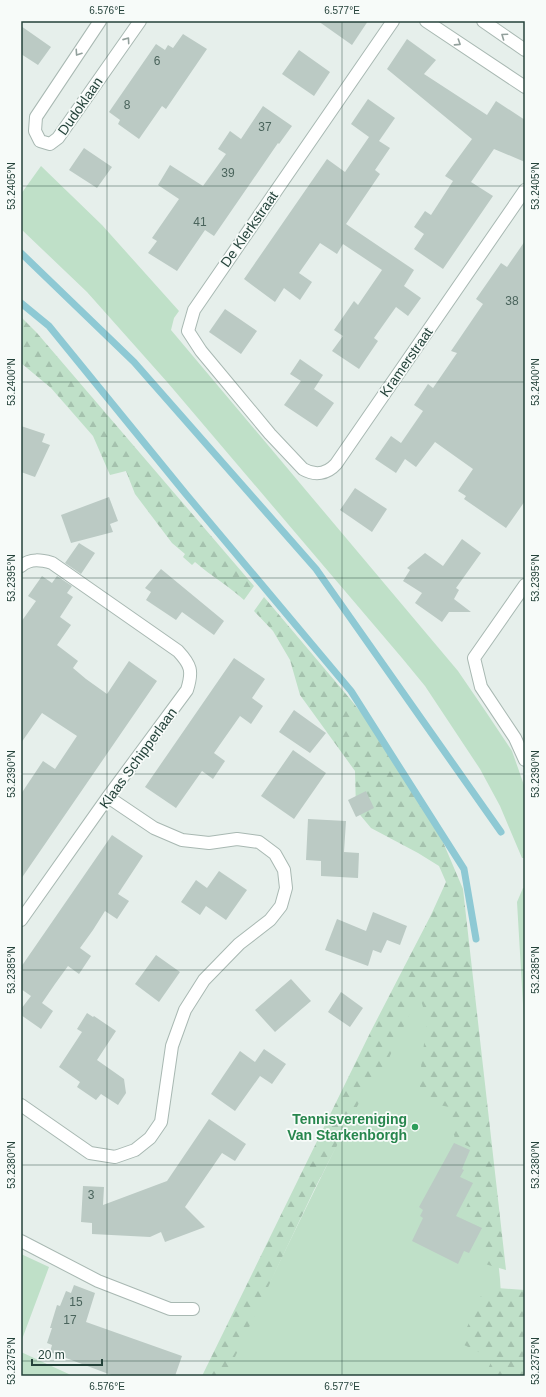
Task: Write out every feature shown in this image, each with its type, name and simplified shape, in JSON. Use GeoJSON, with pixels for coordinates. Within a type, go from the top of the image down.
{"type":"FeatureCollection","features":[{"type":"Feature","properties":{"kind":"street","name":"Dudoklaan"},"geometry":{"type":"LineString","coordinates":[[100,21],[36,117],[34,131],[40,141],[50,144],[58,138],[140,21]]}},
{"type":"Feature","properties":{"kind":"street","name":"De Klerkstraat"},"geometry":{"type":"LineString","coordinates":[[270,434],[201,351],[188,331],[194,310],[393,21]]}},
{"type":"Feature","properties":{"kind":"street"},"geometry":{"type":"LineString","coordinates":[[426,21],[525,86]]}},
{"type":"Feature","properties":{"kind":"street"},"geometry":{"type":"LineString","coordinates":[[483,21],[525,50]]}},
{"type":"Feature","properties":{"kind":"street","name":"Kramerstraat"},"geometry":{"type":"LineString","coordinates":[[270,434],[303,469],[310,473],[317,474],[331,469],[336,464],[525,190]]}},
{"type":"Feature","properties":{"kind":"street","name":"Klaas Schipperlaan"},"geometry":{"type":"LineString","coordinates":[[21,566],[25,563],[38,559],[52,563],[178,651],[188,662],[191,677],[187,690],[108,797],[21,920]]}},
{"type":"Feature","properties":{"kind":"street"},"geometry":{"type":"LineString","coordinates":[[525,585],[474,658],[481,688],[515,738],[525,760]]}},
{"type":"Feature","properties":{"kind":"street"},"geometry":{"type":"LineString","coordinates":[[21,1105],[90,1153],[115,1157],[135,1150],[150,1138],[161,1122],[172,1046],[185,1010],[204,980],[238,944],[270,920],[281,906],[286,888],[284,870],[275,854],[258,842],[237,839],[209,843],[182,840],[154,828],[108,797]]}},
{"type":"Feature","properties":{"kind":"street"},"geometry":{"type":"LineString","coordinates":[[21,1241],[98,1281],[170,1309],[193,1309]]}},
{"type":"Feature","properties":{"kind":"green space"},"geometry":{"type":"Polygon","coordinates":[[[41,166],[102,225],[179,311],[174,318],[171,330],[458,671],[512,751],[525,788],[525,858],[522,858],[500,806],[480,769],[425,686],[168,383],[87,292],[21,229],[21,194],[41,166]]]}},
{"type":"Feature","properties":{"kind":"green space"},"geometry":{"type":"Polygon","coordinates":[[[21,317],[37,333],[254,586],[244,600],[195,562],[192,565],[183,557],[185,554],[172,543],[135,494],[126,471],[110,475],[93,436],[51,388],[21,363],[21,317]]]}},
{"type":"Feature","properties":{"kind":"green space"},"geometry":{"type":"Polygon","coordinates":[[[264,597],[371,725],[423,803],[440,835],[463,889],[506,1270],[485,1264],[483,1225],[463,1216],[475,1185],[472,1148],[455,1140],[449,1107],[439,1105],[423,1096],[419,1083],[427,1020],[419,994],[381,1075],[375,1072],[314,1190],[226,1376],[202,1376],[371,1031],[431,915],[446,882],[439,866],[371,828],[356,810],[355,771],[300,695],[290,660],[273,631],[254,611],[264,597]]]}},
{"type":"Feature","properties":{"kind":"green space"},"geometry":{"type":"Polygon","coordinates":[[[523,888],[525,888],[525,1038],[517,902],[523,888]]]}},
{"type":"Feature","properties":{"kind":"green space","name":"Tennisvereniging Van Starkenborgh"},"geometry":{"type":"Polygon","coordinates":[[[427,960],[468,975],[500,1279],[506,1376],[224,1376],[427,960]]]}},
{"type":"Feature","properties":{"kind":"green space"},"geometry":{"type":"Polygon","coordinates":[[[21,1254],[49,1267],[21,1342],[21,1254]]]}},
{"type":"Feature","properties":{"kind":"green space"},"geometry":{"type":"Polygon","coordinates":[[[485,1287],[525,1290],[525,1376],[484,1376],[493,1359],[460,1343],[485,1287]]]}},
{"type":"Feature","properties":{"kind":"green space"},"geometry":{"type":"Polygon","coordinates":[[[21,1352],[73,1376],[21,1376],[21,1352]]]}},
{"type":"Feature","properties":{"kind":"building"},"geometry":{"type":"Polygon","coordinates":[[[318,21],[368,21],[352,45],[318,21]]]}},
{"type":"Feature","properties":{"kind":"building"},"geometry":{"type":"Polygon","coordinates":[[[21,26],[51,47],[38,65],[21,54],[21,26]]]}},
{"type":"Feature","properties":{"kind":"building"},"geometry":{"type":"Polygon","coordinates":[[[183,34],[207,49],[166,109],[162,106],[139,139],[118,124],[120,120],[109,112],[156,44],[165,50],[168,45],[173,48],[183,34]]]}},
{"type":"Feature","properties":{"kind":"building"},"geometry":{"type":"Polygon","coordinates":[[[407,39],[436,60],[424,74],[487,115],[496,101],[525,120],[525,162],[494,149],[471,182],[493,196],[443,269],[414,249],[424,234],[414,227],[425,211],[431,215],[453,181],[445,176],[472,139],[387,69],[407,39]]]}},
{"type":"Feature","properties":{"kind":"building"},"geometry":{"type":"Polygon","coordinates":[[[299,50],[330,72],[314,96],[282,74],[299,50]]]}},
{"type":"Feature","properties":{"kind":"building"},"geometry":{"type":"Polygon","coordinates":[[[368,99],[395,118],[379,141],[390,148],[375,170],[380,174],[346,224],[414,270],[404,286],[421,298],[408,316],[396,307],[374,338],[378,341],[359,369],[332,351],[343,336],[334,330],[354,301],[358,305],[382,270],[343,244],[337,254],[320,243],[299,273],[312,282],[300,300],[284,288],[275,302],[244,279],[327,159],[345,172],[369,137],[351,124],[368,99]]]}},
{"type":"Feature","properties":{"kind":"building"},"geometry":{"type":"Polygon","coordinates":[[[263,106],[292,126],[279,144],[278,143],[214,236],[205,230],[177,271],[148,253],[157,241],[152,238],[179,199],[158,185],[170,165],[203,186],[226,154],[218,149],[230,131],[241,139],[263,106]]]}},
{"type":"Feature","properties":{"kind":"building"},"geometry":{"type":"Polygon","coordinates":[[[84,148],[112,167],[97,188],[69,170],[84,148]]]}},
{"type":"Feature","properties":{"kind":"building"},"geometry":{"type":"Polygon","coordinates":[[[525,241],[525,501],[506,528],[464,499],[466,496],[458,491],[473,469],[435,442],[416,467],[405,459],[396,473],[375,459],[391,436],[401,443],[423,411],[414,405],[428,384],[433,388],[457,353],[451,351],[483,304],[476,299],[501,263],[507,267],[525,241]]]}},
{"type":"Feature","properties":{"kind":"building"},"geometry":{"type":"Polygon","coordinates":[[[225,309],[257,331],[241,354],[209,332],[225,309]]]}},
{"type":"Feature","properties":{"kind":"building"},"geometry":{"type":"Polygon","coordinates":[[[300,359],[323,375],[314,389],[334,403],[317,427],[284,405],[301,381],[290,374],[300,359]]]}},
{"type":"Feature","properties":{"kind":"building"},"geometry":{"type":"Polygon","coordinates":[[[21,426],[45,434],[42,442],[50,445],[35,477],[21,472],[21,426]]]}},
{"type":"Feature","properties":{"kind":"building"},"geometry":{"type":"Polygon","coordinates":[[[355,488],[387,509],[372,532],[340,510],[355,488]]]}},
{"type":"Feature","properties":{"kind":"building"},"geometry":{"type":"Polygon","coordinates":[[[109,497],[118,521],[110,524],[113,532],[71,543],[61,515],[109,497]]]}},
{"type":"Feature","properties":{"kind":"building"},"geometry":{"type":"Polygon","coordinates":[[[462,539],[481,553],[456,588],[459,590],[454,599],[471,612],[449,612],[442,622],[415,603],[422,593],[403,581],[410,570],[407,568],[425,553],[443,566],[462,539]]]}},
{"type":"Feature","properties":{"kind":"building"},"geometry":{"type":"Polygon","coordinates":[[[79,543],[95,553],[81,574],[65,563],[79,543]]]}},
{"type":"Feature","properties":{"kind":"building"},"geometry":{"type":"Polygon","coordinates":[[[161,569],[224,621],[214,635],[182,612],[176,620],[146,600],[151,592],[145,588],[161,569]]]}},
{"type":"Feature","properties":{"kind":"building"},"geometry":{"type":"Polygon","coordinates":[[[42,576],[52,583],[57,576],[72,586],[67,593],[73,597],[60,617],[71,625],[57,645],[78,661],[73,668],[107,694],[129,661],[157,681],[21,879],[21,794],[43,761],[55,769],[77,736],[42,713],[21,743],[21,622],[36,601],[28,596],[42,576]]]}},
{"type":"Feature","properties":{"kind":"building"},"geometry":{"type":"Polygon","coordinates":[[[234,658],[265,679],[252,698],[263,706],[251,724],[240,716],[214,753],[225,761],[213,779],[202,771],[176,808],[145,787],[234,658]]]}},
{"type":"Feature","properties":{"kind":"building"},"geometry":{"type":"Polygon","coordinates":[[[294,710],[326,733],[310,753],[279,732],[294,710]]]}},
{"type":"Feature","properties":{"kind":"building"},"geometry":{"type":"Polygon","coordinates":[[[293,750],[326,773],[294,819],[261,796],[293,750]]]}},
{"type":"Feature","properties":{"kind":"building"},"geometry":{"type":"Polygon","coordinates":[[[366,791],[374,808],[356,817],[348,800],[366,791]]]}},
{"type":"Feature","properties":{"kind":"building"},"geometry":{"type":"Polygon","coordinates":[[[308,819],[346,821],[344,852],[359,853],[358,878],[321,876],[321,861],[306,860],[308,819]]]}},
{"type":"Feature","properties":{"kind":"building"},"geometry":{"type":"Polygon","coordinates":[[[112,835],[143,856],[118,894],[129,901],[117,919],[105,911],[80,948],[91,956],[79,974],[68,966],[42,1003],[53,1011],[41,1029],[21,1015],[21,1009],[31,996],[21,989],[21,967],[112,835]]]}},
{"type":"Feature","properties":{"kind":"building"},"geometry":{"type":"Polygon","coordinates":[[[219,871],[247,890],[226,920],[206,906],[200,915],[181,902],[196,880],[207,888],[219,871]]]}},
{"type":"Feature","properties":{"kind":"building"},"geometry":{"type":"Polygon","coordinates":[[[373,912],[407,926],[400,945],[387,940],[381,953],[373,950],[368,966],[325,950],[337,919],[366,931],[373,912]]]}},
{"type":"Feature","properties":{"kind":"building"},"geometry":{"type":"Polygon","coordinates":[[[156,955],[180,972],[159,1002],[135,984],[156,955]]]}},
{"type":"Feature","properties":{"kind":"building"},"geometry":{"type":"Polygon","coordinates":[[[291,979],[311,1001],[275,1032],[255,1010],[291,979]]]}},
{"type":"Feature","properties":{"kind":"building"},"geometry":{"type":"Polygon","coordinates":[[[341,992],[363,1008],[350,1027],[328,1012],[341,992]]]}},
{"type":"Feature","properties":{"kind":"building"},"geometry":{"type":"Polygon","coordinates":[[[87,1013],[116,1031],[97,1060],[124,1079],[126,1093],[118,1105],[101,1094],[96,1100],[77,1087],[80,1082],[59,1067],[82,1032],[77,1029],[87,1013]]]}},
{"type":"Feature","properties":{"kind":"building"},"geometry":{"type":"Polygon","coordinates":[[[264,1049],[286,1064],[272,1084],[260,1076],[235,1111],[211,1094],[240,1051],[255,1062],[264,1049]]]}},
{"type":"Feature","properties":{"kind":"building"},"geometry":{"type":"Polygon","coordinates":[[[209,1119],[246,1144],[235,1161],[222,1153],[185,1207],[205,1227],[165,1242],[161,1232],[150,1237],[92,1234],[92,1223],[81,1222],[83,1186],[104,1187],[103,1205],[167,1181],[209,1119]]]}},
{"type":"Feature","properties":{"kind":"building"},"geometry":{"type":"Polygon","coordinates":[[[454,1143],[470,1150],[462,1169],[464,1170],[460,1177],[473,1183],[456,1216],[482,1228],[469,1253],[464,1251],[458,1264],[412,1241],[423,1218],[420,1216],[423,1210],[419,1207],[454,1143]]]}},
{"type":"Feature","properties":{"kind":"building"},"geometry":{"type":"Polygon","coordinates":[[[74,1285],[95,1293],[86,1322],[182,1356],[175,1376],[114,1376],[50,1352],[52,1345],[47,1343],[57,1305],[60,1306],[66,1291],[71,1293],[74,1285]]]}},
{"type":"Feature","properties":{"kind":"waterway"},"geometry":{"type":"LineString","coordinates":[[21,253],[134,362],[316,569],[501,832]]}},
{"type":"Feature","properties":{"kind":"waterway"},"geometry":{"type":"LineString","coordinates":[[21,303],[49,326],[185,493],[351,691],[464,869],[476,939]]}},
{"type":"Feature","properties":{"kind":"place","name":"Tennisvereniging Van Starkenborgh"},"geometry":{"type":"Point","coordinates":[415,1127]}}]}
